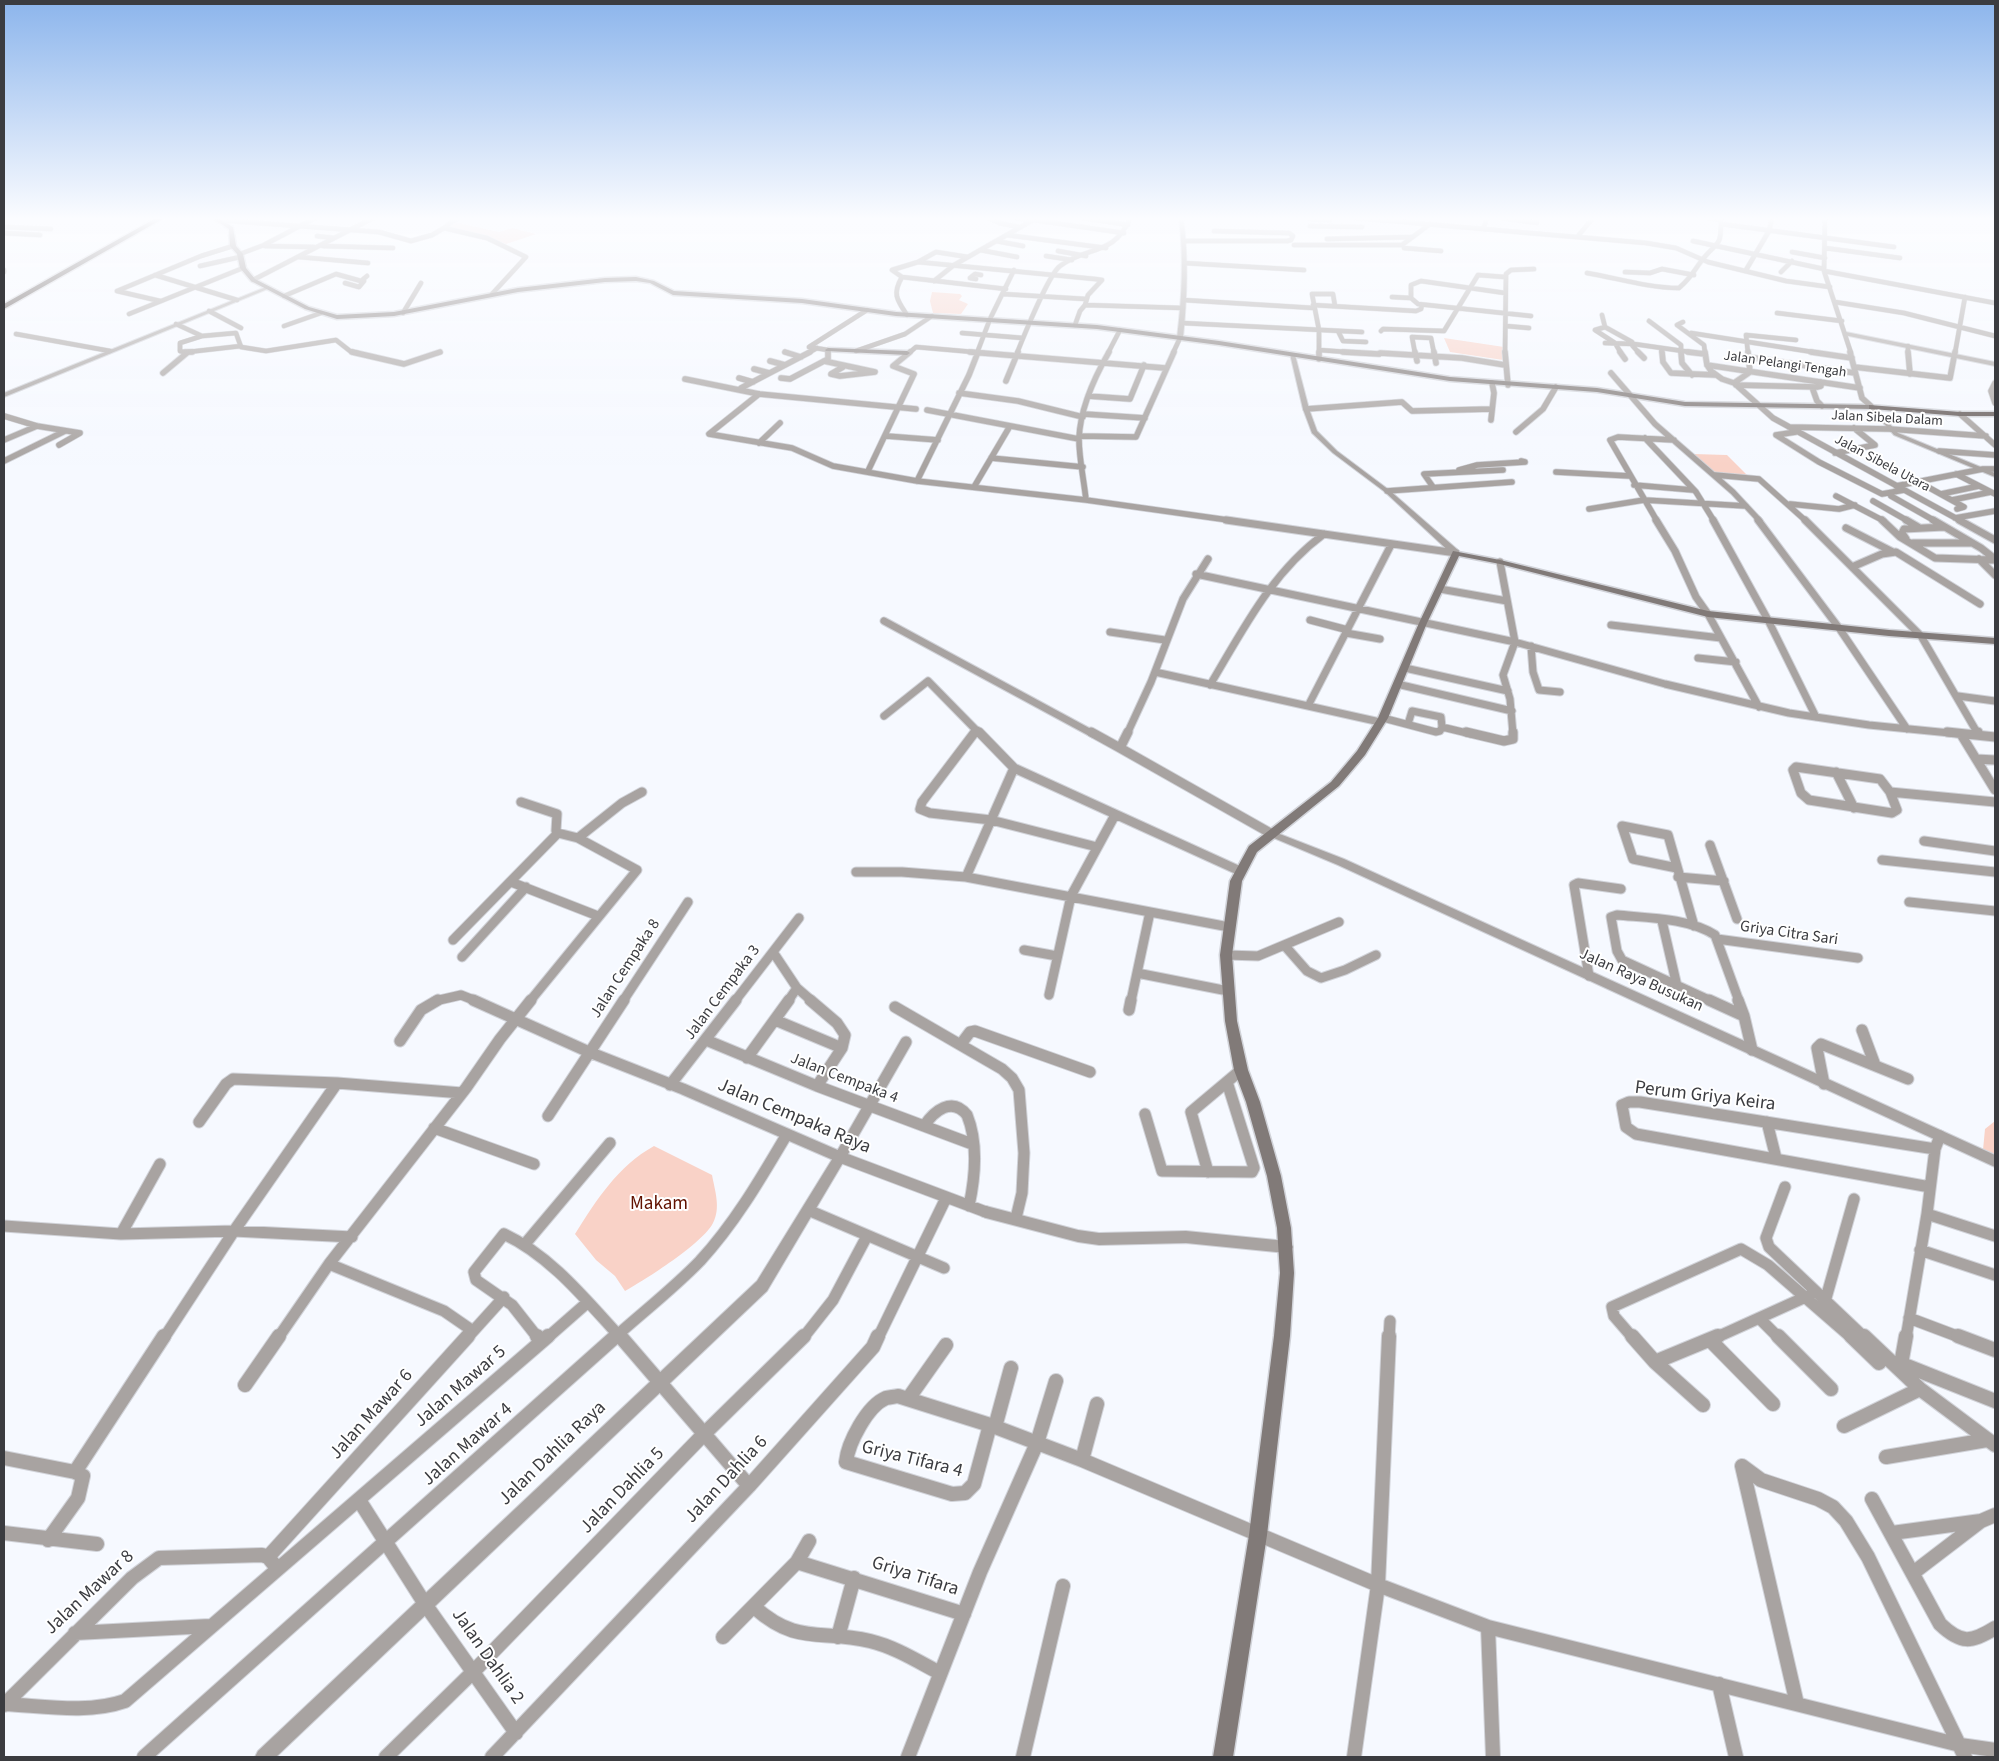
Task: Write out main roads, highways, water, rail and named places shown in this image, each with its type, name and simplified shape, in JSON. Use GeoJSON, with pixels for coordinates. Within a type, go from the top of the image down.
{"type":"FeatureCollection","features":[{"type":"Feature","properties":{"kind":"highway"},"geometry":{"type":"LineString","coordinates":[[4,307],[16,300]]}},
{"type":"Feature","properties":{"kind":"main road"},"geometry":{"type":"LineString","coordinates":[[293,300],[321,313],[359,317],[402,313],[463,300]]}},
{"type":"Feature","properties":{"kind":"main road"},"geometry":{"type":"LineString","coordinates":[[787,300],[932,316],[1030,321],[1120,330],[1437,378],[1629,395],[1694,404],[1872,407],[1960,414],[1995,414]]}},
{"type":"Feature","properties":{"kind":"main road"},"geometry":{"type":"LineString","coordinates":[[828,350],[907,354]]}},
{"type":"Feature","properties":{"kind":"main road"},"geometry":{"type":"LineString","coordinates":[[1223,1757],[1258,1535],[1286,1301],[1286,1247],[1274,1176],[1253,1102],[1241,1070],[1228,991],[1226,955],[1240,871],[1254,849],[1335,784],[1361,753],[1382,720],[1423,623],[1456,553],[1500,562],[1708,614],[1921,636],[1995,641]]}},
{"type":"Feature","properties":{"kind":"park label","name":"Makam"},"geometry":{"type":"Point","coordinates":[659,1205]}}]}
